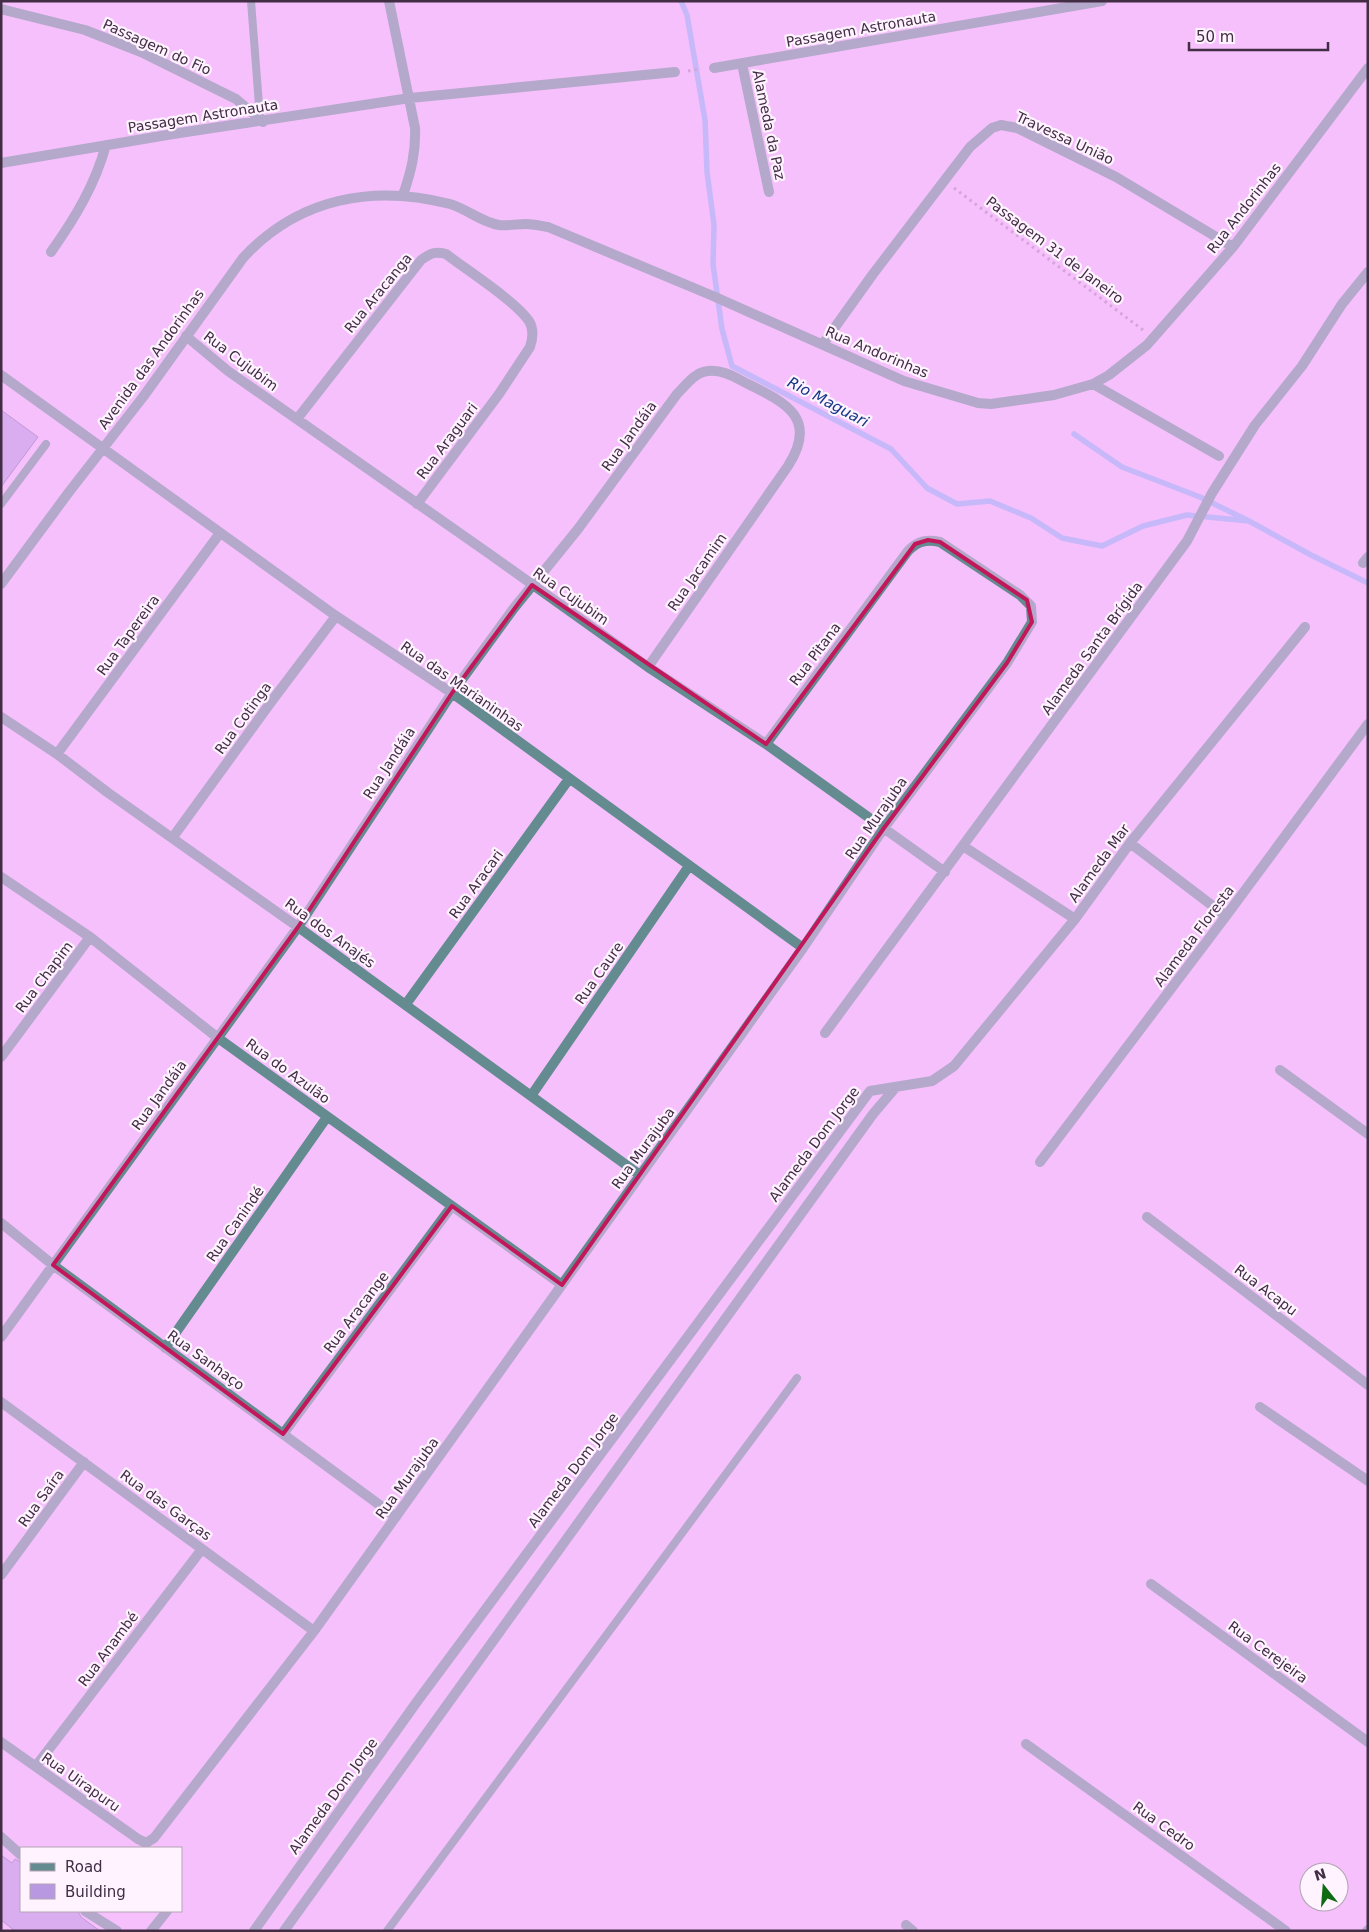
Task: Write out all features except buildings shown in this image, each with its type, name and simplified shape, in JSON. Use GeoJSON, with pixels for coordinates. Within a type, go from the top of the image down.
{"type":"FeatureCollection","features":[{"type":"Feature","properties":{"kind":"street"},"geometry":{"type":"LineString","coordinates":[[389,1],[410,98],[415,144],[413,160],[403,195]]}},
{"type":"Feature","properties":{"kind":"street","name":"Passagem Astronauta"},"geometry":{"type":"LineString","coordinates":[[711,68],[1073,4],[1102,1]]}},
{"type":"Feature","properties":{"kind":"street","name":"Passagem do Fio"},"geometry":{"type":"LineString","coordinates":[[1,9],[85,30],[141,52],[236,99],[262,120]]}},
{"type":"Feature","properties":{"kind":"street","name":"Alameda da Paz"},"geometry":{"type":"LineString","coordinates":[[742,64],[769,192]]}},
{"type":"Feature","properties":{"kind":"street","name":"Rua Andorinhas"},"geometry":{"type":"LineString","coordinates":[[403,195],[452,205],[499,225],[526,224],[548,227],[713,296],[904,381],[978,403],[991,404],[1030,399],[1080,389],[1093,384],[1109,375],[1147,345],[1233,247],[1368,68]]}},
{"type":"Feature","properties":{"kind":"street","name":"Passagem Astronauta"},"geometry":{"type":"LineString","coordinates":[[1,163],[262,120],[410,98],[674,72]]}},
{"type":"Feature","properties":{"kind":"street","name":"Travessa União"},"geometry":{"type":"LineString","coordinates":[[823,344],[970,147],[992,128],[1001,125],[1017,128],[1116,177],[1233,247]]}},
{"type":"Feature","properties":{"kind":"street"},"geometry":{"type":"LineString","coordinates":[[51,252],[80,210],[97,175],[106,145]]}},
{"type":"Feature","properties":{"kind":"street","name":"Avenida das Andorinhas"},"geometry":{"type":"LineString","coordinates":[[1,584],[143,397],[224,282],[259,241],[276,229],[313,209],[360,196],[403,195]]}},
{"type":"Feature","properties":{"kind":"street","name":"Rua Aracanga"},"geometry":{"type":"LineString","coordinates":[[297,419],[412,271],[426,256],[437,251],[446,254],[495,290],[529,321],[533,338],[530,347],[499,394]]}},
{"type":"Feature","properties":{"kind":"street","name":"Alameda Santa Brígida"},"geometry":{"type":"LineString","coordinates":[[825,1033],[1188,541],[1212,493],[1255,425],[1302,366],[1342,304],[1368,272]]}},
{"type":"Feature","properties":{"kind":"street","name":"Rua Cujubim"},"geometry":{"type":"LineString","coordinates":[[186,336],[228,371],[648,667],[766,744],[945,872]]}},
{"type":"Feature","properties":{"kind":"street","name":"Rua Jandáia"},"geometry":{"type":"LineString","coordinates":[[1,1338],[298,927],[452,693],[532,585],[578,528],[666,408],[690,381],[705,371],[727,373],[780,401],[794,412],[800,430],[800,441],[796,453],[770,493]]}},
{"type":"Feature","properties":{"kind":"street","name":"Rua das Marianinhas"},"geometry":{"type":"LineString","coordinates":[[1,375],[336,616],[452,693],[803,948]]}},
{"type":"Feature","properties":{"kind":"street"},"geometry":{"type":"LineString","coordinates":[[1093,384],[1219,456]]}},
{"type":"Feature","properties":{"kind":"street","name":"Rua Araguari"},"geometry":{"type":"LineString","coordinates":[[417,504],[499,394]]}},
{"type":"Feature","properties":{"kind":"street","name":"Rua Jacamim"},"geometry":{"type":"LineString","coordinates":[[648,667],[770,493]]}},
{"type":"Feature","properties":{"kind":"street","name":"Rua Tapereira"},"geometry":{"type":"LineString","coordinates":[[58,754],[220,533]]}},
{"type":"Feature","properties":{"kind":"street","name":"Rua Murajuba"},"geometry":{"type":"LineString","coordinates":[[146,1843],[154,1838],[314,1631],[803,948],[884,828],[1006,663],[1032,622],[1031,606],[1020,595],[940,542],[928,540],[915,544],[887,580]]}},
{"type":"Feature","properties":{"kind":"street","name":"Rua Pitana"},"geometry":{"type":"LineString","coordinates":[[766,744],[887,580]]}},
{"type":"Feature","properties":{"kind":"street","name":"Rua Cotinga"},"geometry":{"type":"LineString","coordinates":[[174,837],[274,698],[336,616]]}},
{"type":"Feature","properties":{"kind":"street","name":"Alameda Mar"},"geometry":{"type":"LineString","coordinates":[[896,1087],[932,1081],[954,1066],[1075,919],[1130,843],[1305,626]]}},
{"type":"Feature","properties":{"kind":"street","name":"Rua dos Anajés"},"geometry":{"type":"LineString","coordinates":[[1,717],[58,754],[107,792],[174,837],[640,1175]]}},
{"type":"Feature","properties":{"kind":"street","name":"Alameda Floresta"},"geometry":{"type":"LineString","coordinates":[[1040,1162],[1368,724]]}},
{"type":"Feature","properties":{"kind":"street","name":"Rua Aracari"},"geometry":{"type":"LineString","coordinates":[[406,1004],[569,779]]}},
{"type":"Feature","properties":{"kind":"street"},"geometry":{"type":"LineString","coordinates":[[1130,843],[1226,916]]}},
{"type":"Feature","properties":{"kind":"street"},"geometry":{"type":"LineString","coordinates":[[963,846],[1075,919]]}},
{"type":"Feature","properties":{"kind":"street","name":"Rua Caure"},"geometry":{"type":"LineString","coordinates":[[531,1096],[689,866]]}},
{"type":"Feature","properties":{"kind":"street","name":"Rua do Azulão"},"geometry":{"type":"LineString","coordinates":[[1,877],[90,937],[218,1038],[562,1285]]}},
{"type":"Feature","properties":{"kind":"street","name":"Rua Chapim"},"geometry":{"type":"LineString","coordinates":[[1,1056],[90,937]]}},
{"type":"Feature","properties":{"kind":"street"},"geometry":{"type":"LineString","coordinates":[[1280,1070],[1368,1134]]}},
{"type":"Feature","properties":{"kind":"street"},"geometry":{"type":"LineString","coordinates":[[284,1931],[861,1130],[896,1087]]}},
{"type":"Feature","properties":{"kind":"street","name":"Alameda Dom Jorge"},"geometry":{"type":"LineString","coordinates":[[254,1931],[416,1703],[870,1091],[896,1087]]}},
{"type":"Feature","properties":{"kind":"street","name":"Rua Canindé"},"geometry":{"type":"LineString","coordinates":[[165,1348],[328,1116]]}},
{"type":"Feature","properties":{"kind":"street","name":"Rua Aracange"},"geometry":{"type":"LineString","coordinates":[[283,1434],[452,1206]]}},
{"type":"Feature","properties":{"kind":"street","name":"Rua Acapu"},"geometry":{"type":"LineString","coordinates":[[1147,1217],[1368,1385]]}},
{"type":"Feature","properties":{"kind":"street","name":"Rua Sanhaço"},"geometry":{"type":"LineString","coordinates":[[1,1223],[165,1348],[396,1517]]}},
{"type":"Feature","properties":{"kind":"street","name":"Rua das Garças"},"geometry":{"type":"LineString","coordinates":[[1,1402],[314,1631]]}},
{"type":"Feature","properties":{"kind":"street"},"geometry":{"type":"LineString","coordinates":[[1260,1407],[1368,1481]]}},
{"type":"Feature","properties":{"kind":"street","name":"Rua Saíra"},"geometry":{"type":"LineString","coordinates":[[1,1575],[84,1462]]}},
{"type":"Feature","properties":{"kind":"street","name":"Rua Anambé"},"geometry":{"type":"LineString","coordinates":[[36,1766],[202,1549]]}},
{"type":"Feature","properties":{"kind":"street","name":"Rua Cerejeira"},"geometry":{"type":"LineString","coordinates":[[1151,1584],[1368,1742]]}},
{"type":"Feature","properties":{"kind":"street","name":"Rua Uirapuru"},"geometry":{"type":"LineString","coordinates":[[1,1742],[146,1843]]}},
{"type":"Feature","properties":{"kind":"street","name":"Rua Cedro"},"geometry":{"type":"LineString","coordinates":[[1026,1744],[1286,1931]]}},
{"type":"Feature","properties":{"kind":"street"},"geometry":{"type":"LineString","coordinates":[[1,1837],[20,1854]]}},
{"type":"Feature","properties":{"kind":"street"},"geometry":{"type":"LineString","coordinates":[[87,1912],[117,1931]]}},
{"type":"Feature","properties":{"kind":"street"},"geometry":{"type":"LineString","coordinates":[[151,1931],[167,1912]]}},
{"type":"Feature","properties":{"kind":"lane"},"geometry":{"type":"LineString","coordinates":[[251,1],[262,120]]}},
{"type":"Feature","properties":{"kind":"lane"},"geometry":{"type":"LineString","coordinates":[[1,504],[46,444]]}},
{"type":"Feature","properties":{"kind":"lane"},"geometry":{"type":"LineString","coordinates":[[387,1931],[797,1378]]}},
{"type":"Feature","properties":{"kind":"path"},"geometry":{"type":"LineString","coordinates":[[674,72],[711,68]]}},
{"type":"Feature","properties":{"kind":"path","name":"Passagem 31 de Janeiro"},"geometry":{"type":"LineString","coordinates":[[944,180],[1153,338]]}},
{"type":"Feature","properties":{"kind":"highlighted area"},"geometry":{"type":"Polygon","coordinates":[[[928,540],[940,542],[1027,600],[1032,622],[1007,663],[884,828],[562,1285],[452,1206],[283,1434],[53,1265],[298,927],[452,693],[532,585],[766,744],[915,544],[928,540]]]}},
{"type":"Feature","properties":{"kind":"waterway","name":"Rio Maguari"},"geometry":{"type":"LineString","coordinates":[[681,1],[687,15],[705,120],[707,172],[714,225],[713,264],[722,329],[732,366],[891,449],[927,488],[957,504],[990,501],[1031,518],[1062,538],[1102,546],[1143,526],[1187,515],[1249,521]]}},
{"type":"Feature","properties":{"kind":"waterway"},"geometry":{"type":"LineString","coordinates":[[1074,434],[1122,467],[1200,497],[1368,583]]}}]}
